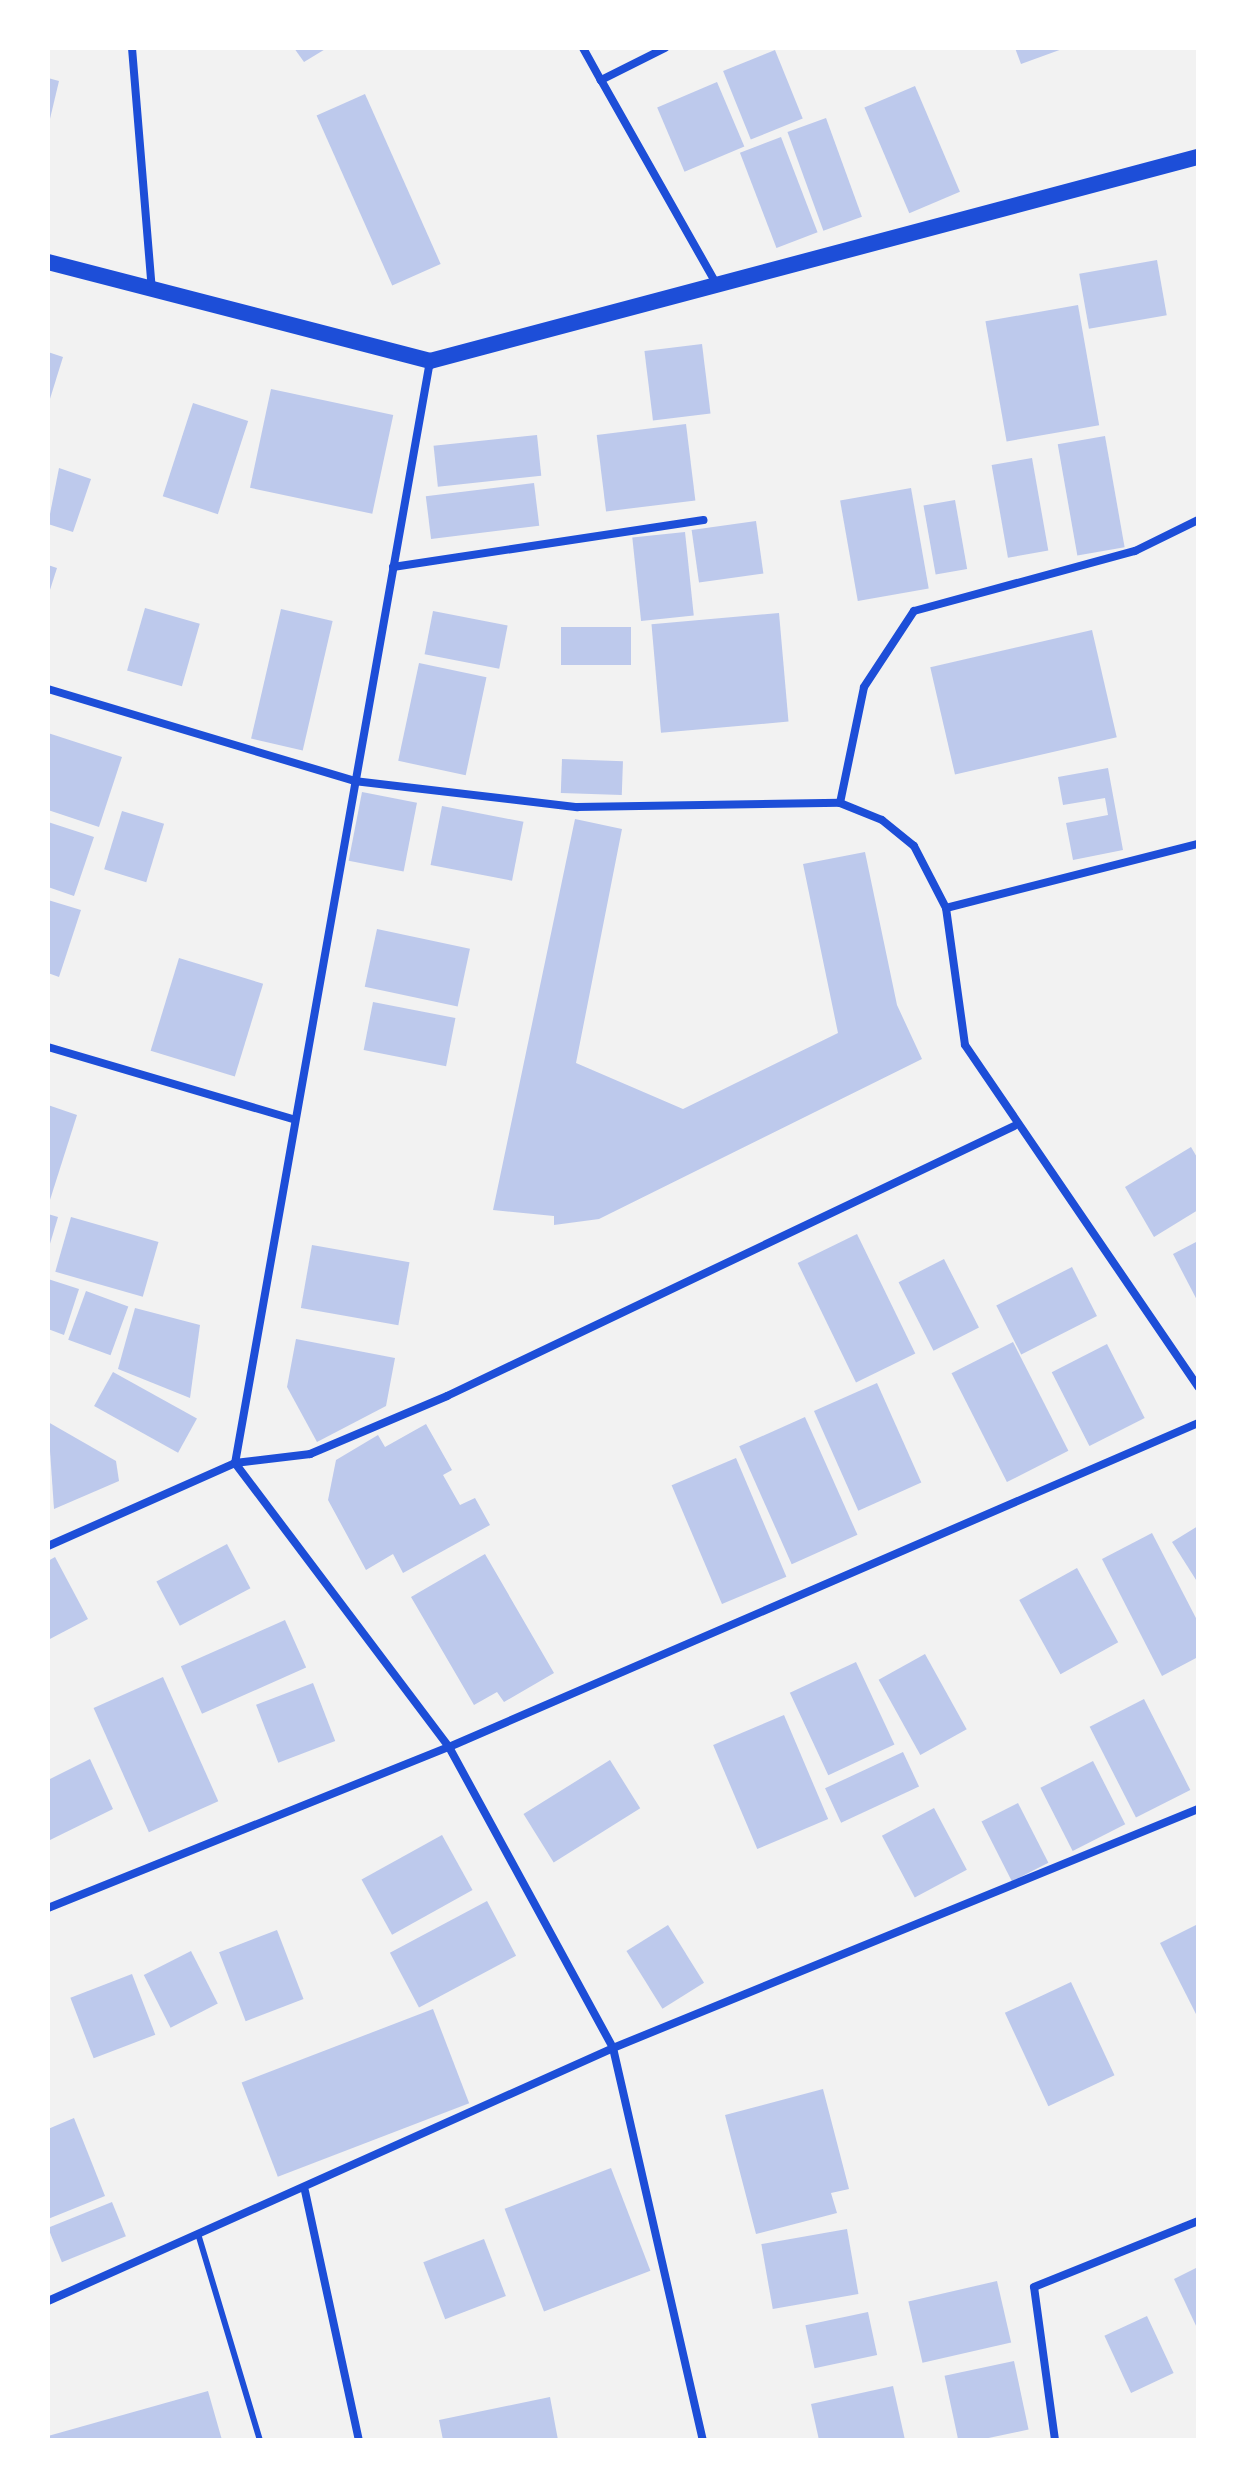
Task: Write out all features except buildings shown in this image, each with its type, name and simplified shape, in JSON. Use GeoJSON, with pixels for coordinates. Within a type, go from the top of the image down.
{"type":"FeatureCollection","features":[{"type":"Feature","properties":{"kind":"main road"},"geometry":{"type":"LineString","coordinates":[[48,262],[430,361],[1198,157]]}},
{"type":"Feature","properties":{"kind":"street"},"geometry":{"type":"LineString","coordinates":[[132,48],[152,289]]}},
{"type":"Feature","properties":{"kind":"street"},"geometry":{"type":"LineString","coordinates":[[583,48],[717,285]]}},
{"type":"Feature","properties":{"kind":"street"},"geometry":{"type":"LineString","coordinates":[[601,80],[665,48]]}},
{"type":"Feature","properties":{"kind":"street"},"geometry":{"type":"LineString","coordinates":[[430,361],[293,1119],[235,1463],[449,1747],[613,2048],[703,2440]]}},
{"type":"Feature","properties":{"kind":"street"},"geometry":{"type":"LineString","coordinates":[[393,567],[703,520]]}},
{"type":"Feature","properties":{"kind":"street"},"geometry":{"type":"LineString","coordinates":[[840,803],[864,687],[914,611],[1135,551],[1198,520]]}},
{"type":"Feature","properties":{"kind":"street"},"geometry":{"type":"LineString","coordinates":[[48,689],[354,781],[577,807],[840,803],[882,820],[914,846],[946,908],[965,1045],[1014,1126],[1198,1387]]}},
{"type":"Feature","properties":{"kind":"street"},"geometry":{"type":"LineString","coordinates":[[946,908],[1198,844]]}},
{"type":"Feature","properties":{"kind":"street"},"geometry":{"type":"LineString","coordinates":[[48,1047],[293,1119]]}},
{"type":"Feature","properties":{"kind":"street"},"geometry":{"type":"LineString","coordinates":[[48,1546],[235,1463],[310,1454],[447,1396],[1014,1126]]}},
{"type":"Feature","properties":{"kind":"street"},"geometry":{"type":"LineString","coordinates":[[48,1908],[449,1747],[1198,1423]]}},
{"type":"Feature","properties":{"kind":"street"},"geometry":{"type":"LineString","coordinates":[[48,2301],[305,2191],[613,2048],[1198,1809]]}},
{"type":"Feature","properties":{"kind":"street"},"geometry":{"type":"LineString","coordinates":[[305,2191],[359,2440]]}},
{"type":"Feature","properties":{"kind":"street"},"geometry":{"type":"LineString","coordinates":[[1055,2440],[1034,2287],[1198,2221]]}},
{"type":"Feature","properties":{"kind":"lane"},"geometry":{"type":"LineString","coordinates":[[199,2237],[260,2440]]}}]}
